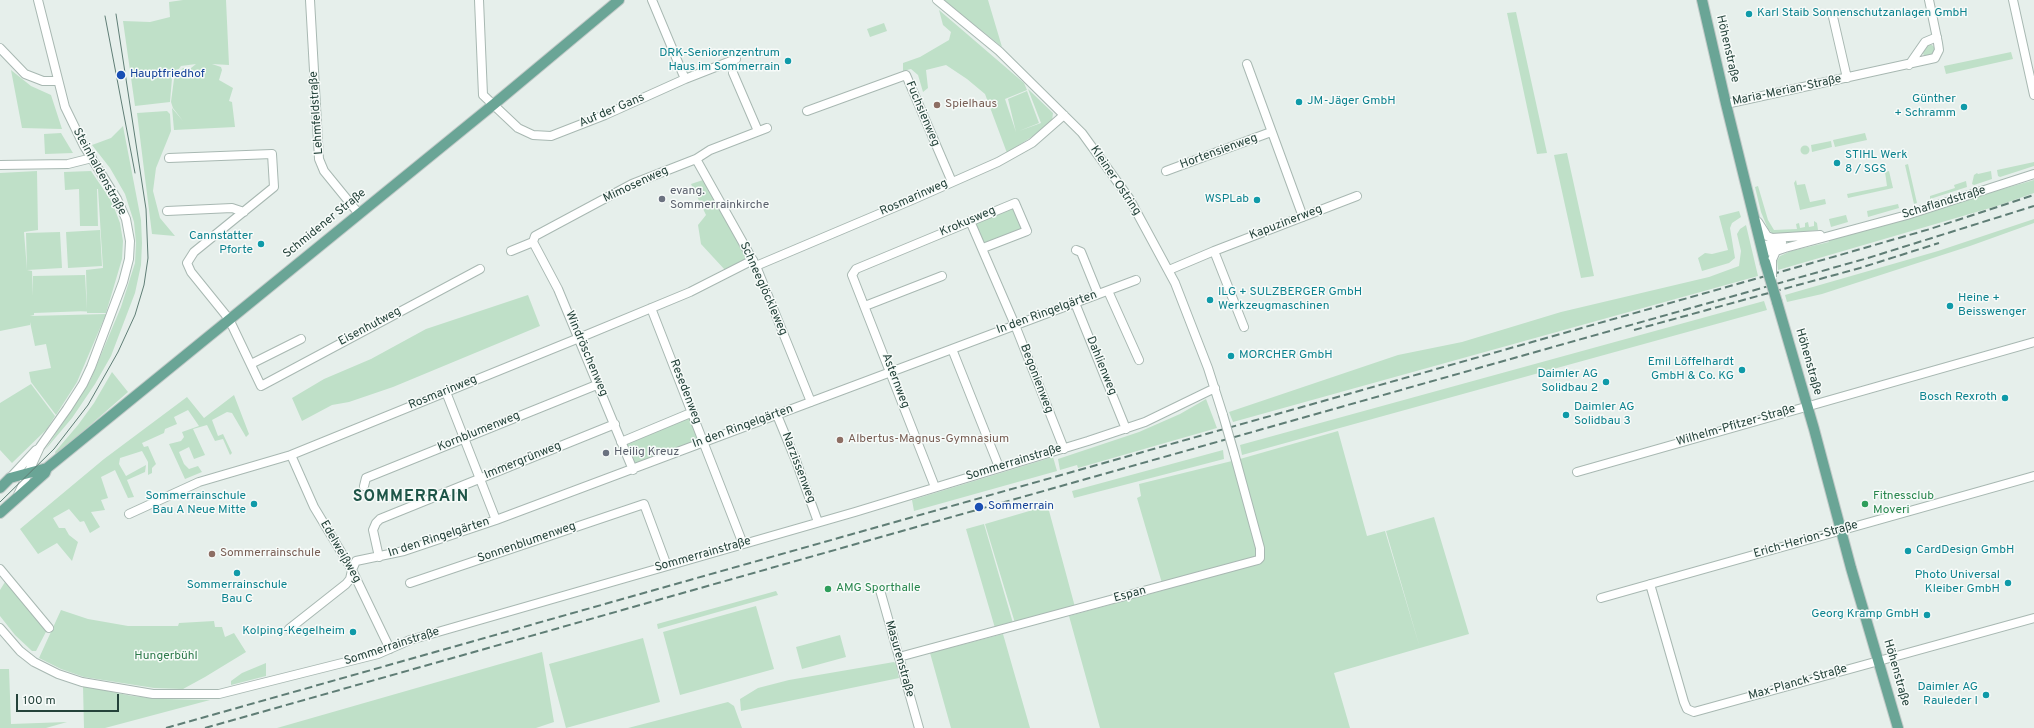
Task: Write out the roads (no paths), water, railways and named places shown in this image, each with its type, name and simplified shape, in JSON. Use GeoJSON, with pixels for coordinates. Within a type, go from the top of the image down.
{"type":"FeatureCollection","features":[{"type":"Feature","properties":{"kind":"main road","name":"Schmidener Straße"},"geometry":{"type":"LineString","coordinates":[[0,488],[10,478],[47,468],[493,105],[619,0]]}},
{"type":"Feature","properties":{"kind":"main road","name":"Höhenstraße"},"geometry":{"type":"LineString","coordinates":[[1702,0],[1749,201],[1807,406],[1840,530],[1898,728]]}},
{"type":"Feature","properties":{"kind":"main road","name":"Schmidener Straße"},"geometry":{"type":"LineString","coordinates":[[0,513],[15,498],[45,473],[47,468]]}},
{"type":"Feature","properties":{"kind":"street","name":"Steinhaldenstraße"},"geometry":{"type":"LineString","coordinates":[[27,473],[40,447],[75,397],[91,367],[112,314],[129,259],[130,241],[126,219],[118,199],[84,146],[65,107],[57,81],[38,0]]}},
{"type":"Feature","properties":{"kind":"street","name":"Lehmfeldstraße"},"geometry":{"type":"LineString","coordinates":[[310,0],[319,159],[324,171],[359,214]]}},
{"type":"Feature","properties":{"kind":"street"},"geometry":{"type":"LineString","coordinates":[[477,118],[482,108],[483,95],[479,0]]}},
{"type":"Feature","properties":{"kind":"street"},"geometry":{"type":"LineString","coordinates":[[652,0],[685,79]]}},
{"type":"Feature","properties":{"kind":"street","name":"Kleiner Ostring"},"geometry":{"type":"LineString","coordinates":[[937,0],[999,50],[1082,133],[1129,198],[1169,270],[1215,388],[1234,456]]}},
{"type":"Feature","properties":{"kind":"street","name":"Maria-Merian-Straße"},"geometry":{"type":"LineString","coordinates":[[1726,104],[1909,65],[1935,58],[1939,50],[1929,0]]}},
{"type":"Feature","properties":{"kind":"street"},"geometry":{"type":"LineString","coordinates":[[2013,0],[2034,95]]}},
{"type":"Feature","properties":{"kind":"street","name":"Maria-Merian-Straße"},"geometry":{"type":"LineString","coordinates":[[1833,17],[1847,78]]}},
{"type":"Feature","properties":{"kind":"street"},"geometry":{"type":"LineString","coordinates":[[1909,65],[1925,42],[1937,37]]}},
{"type":"Feature","properties":{"kind":"street"},"geometry":{"type":"LineString","coordinates":[[0,48],[25,74],[43,81],[57,81]]}},
{"type":"Feature","properties":{"kind":"street","name":"Auf der Gans"},"geometry":{"type":"LineString","coordinates":[[483,95],[518,128],[529,134],[540,137],[551,136],[605,115],[685,79],[736,59]]}},
{"type":"Feature","properties":{"kind":"street","name":"Hortensienweg"},"geometry":{"type":"LineString","coordinates":[[1247,64],[1303,217]]}},
{"type":"Feature","properties":{"kind":"street"},"geometry":{"type":"LineString","coordinates":[[733,73],[758,131]]}},
{"type":"Feature","properties":{"kind":"street","name":"Fuchsienweg"},"geometry":{"type":"LineString","coordinates":[[807,111],[906,75],[952,182]]}},
{"type":"Feature","properties":{"kind":"street","name":"Rosmarinweg"},"geometry":{"type":"LineString","coordinates":[[129,514],[199,482],[291,455],[579,338],[754,263],[952,182],[998,162],[1032,143],[1064,115]]}},
{"type":"Feature","properties":{"kind":"street","name":"Mimosenweg"},"geometry":{"type":"LineString","coordinates":[[512,251],[533,242],[536,236],[632,184],[696,159],[710,150],[767,128]]}},
{"type":"Feature","properties":{"kind":"street","name":"Hortensienweg"},"geometry":{"type":"LineString","coordinates":[[1166,171],[1271,132]]}},
{"type":"Feature","properties":{"kind":"street"},"geometry":{"type":"LineString","coordinates":[[169,158],[272,154],[274,187],[194,252],[187,263],[191,272],[229,319],[251,364],[301,339]]}},
{"type":"Feature","properties":{"kind":"street"},"geometry":{"type":"LineString","coordinates":[[0,165],[68,164],[92,158]]}},
{"type":"Feature","properties":{"kind":"street","name":"Schneeglöckleweg"},"geometry":{"type":"LineString","coordinates":[[696,159],[754,263],[811,402]]}},
{"type":"Feature","properties":{"kind":"street","name":"Schaflandstraße"},"geometry":{"type":"LineString","coordinates":[[1766,258],[1776,251],[1907,215],[2034,174]]}},
{"type":"Feature","properties":{"kind":"street","name":"Kapuzinerweg"},"geometry":{"type":"LineString","coordinates":[[1169,270],[1214,250],[1357,196]]}},
{"type":"Feature","properties":{"kind":"street","name":"Schaflandstraße"},"geometry":{"type":"LineString","coordinates":[[1749,201],[1761,229],[1767,236],[1772,238],[1786,238],[1820,235]]}},
{"type":"Feature","properties":{"kind":"street","name":"Krokusweg"},"geometry":{"type":"LineString","coordinates":[[852,275],[856,269],[1015,203],[1027,231],[983,248]]}},
{"type":"Feature","properties":{"kind":"street"},"geometry":{"type":"LineString","coordinates":[[167,211],[232,208],[244,212]]}},
{"type":"Feature","properties":{"kind":"street","name":"Begonienweg"},"geometry":{"type":"LineString","coordinates":[[970,221],[1016,325],[1064,449]]}},
{"type":"Feature","properties":{"kind":"street","name":"Schaflandstraße"},"geometry":{"type":"LineString","coordinates":[[1766,258],[1766,246],[1770,244],[1852,230]]}},
{"type":"Feature","properties":{"kind":"street","name":"Windröschenweg"},"geometry":{"type":"LineString","coordinates":[[533,242],[558,289],[599,384],[633,470]]}},
{"type":"Feature","properties":{"kind":"street"},"geometry":{"type":"LineString","coordinates":[[1076,250],[1081,252],[1098,294]]}},
{"type":"Feature","properties":{"kind":"street"},"geometry":{"type":"LineString","coordinates":[[1214,250],[1244,326]]}},
{"type":"Feature","properties":{"kind":"street","name":"Eisenhutweg"},"geometry":{"type":"LineString","coordinates":[[251,364],[261,386],[480,269]]}},
{"type":"Feature","properties":{"kind":"street","name":"Asternweg"},"geometry":{"type":"LineString","coordinates":[[852,275],[936,487]]}},
{"type":"Feature","properties":{"kind":"street"},"geometry":{"type":"LineString","coordinates":[[865,306],[942,276]]}},
{"type":"Feature","properties":{"kind":"street","name":"In den Ringelgärten"},"geometry":{"type":"LineString","coordinates":[[289,629],[346,584],[350,579],[356,561],[379,557],[404,550],[496,520],[892,373],[1136,280]]}},
{"type":"Feature","properties":{"kind":"street","name":"In den Ringelgärten"},"geometry":{"type":"LineString","coordinates":[[1108,291],[1139,360]]}},
{"type":"Feature","properties":{"kind":"street","name":"Dahlienweg"},"geometry":{"type":"LineString","coordinates":[[1075,303],[1126,429]]}},
{"type":"Feature","properties":{"kind":"street","name":"Resedenweg"},"geometry":{"type":"LineString","coordinates":[[651,308],[693,412],[703,442],[743,544]]}},
{"type":"Feature","properties":{"kind":"street","name":"Wilhelm-Pfitzer-Straße"},"geometry":{"type":"LineString","coordinates":[[1577,472],[2034,342]]}},
{"type":"Feature","properties":{"kind":"street"},"geometry":{"type":"LineString","coordinates":[[952,349],[999,467]]}},
{"type":"Feature","properties":{"kind":"street","name":"Kornblumenweg"},"geometry":{"type":"LineString","coordinates":[[364,486],[366,478],[599,384]]}},
{"type":"Feature","properties":{"kind":"street","name":"Sommerrainstraße"},"geometry":{"type":"LineString","coordinates":[[0,628],[20,651],[34,662],[58,674],[106,687],[153,694],[219,694],[370,656],[410,640],[743,544],[1064,449],[1126,429],[1163,414],[1215,388]]}},
{"type":"Feature","properties":{"kind":"street"},"geometry":{"type":"LineString","coordinates":[[446,392],[496,520]]}},
{"type":"Feature","properties":{"kind":"street"},"geometry":{"type":"LineString","coordinates":[[621,442],[693,412]]}},
{"type":"Feature","properties":{"kind":"street","name":"Narzissenweg"},"geometry":{"type":"LineString","coordinates":[[777,415],[796,461],[818,522]]}},
{"type":"Feature","properties":{"kind":"street","name":"Immergrünweg"},"geometry":{"type":"LineString","coordinates":[[379,557],[373,530],[376,523],[380,519],[615,424]]}},
{"type":"Feature","properties":{"kind":"street","name":"Steinhaldenstraße"},"geometry":{"type":"LineString","coordinates":[[10,478],[40,447]]}},
{"type":"Feature","properties":{"kind":"street","name":"Edelweißweg"},"geometry":{"type":"LineString","coordinates":[[291,455],[314,507],[352,570],[390,649]]}},
{"type":"Feature","properties":{"kind":"street","name":"Espan"},"geometry":{"type":"LineString","coordinates":[[898,657],[1258,560],[1261,553],[1260,548],[1234,456]]}},
{"type":"Feature","properties":{"kind":"street","name":"Schmidener Straße"},"geometry":{"type":"LineString","coordinates":[[15,498],[23,486],[27,473]]}},
{"type":"Feature","properties":{"kind":"street","name":"Erich-Herion-Straße"},"geometry":{"type":"LineString","coordinates":[[1601,598],[2034,476]]}},
{"type":"Feature","properties":{"kind":"street","name":"Sonnenblumenweg"},"geometry":{"type":"LineString","coordinates":[[410,583],[644,504],[667,566]]}},
{"type":"Feature","properties":{"kind":"street"},"geometry":{"type":"LineString","coordinates":[[0,583],[2,572]]}},
{"type":"Feature","properties":{"kind":"street"},"geometry":{"type":"LineString","coordinates":[[2,572],[49,628]]}},
{"type":"Feature","properties":{"kind":"street","name":"Max-Planck-Straße"},"geometry":{"type":"LineString","coordinates":[[1650,584],[1684,702],[1687,709],[1694,712],[2034,618]]}},
{"type":"Feature","properties":{"kind":"street","name":"Masurenstraße"},"geometry":{"type":"LineString","coordinates":[[880,590],[919,728]]}},
{"type":"Feature","properties":{"kind":"tram line"},"geometry":{"type":"LineString","coordinates":[[0,502],[54,449],[88,405],[118,352],[135,315],[144,285],[148,258],[146,209],[116,14]]}},
{"type":"Feature","properties":{"kind":"tram line"},"geometry":{"type":"LineString","coordinates":[[105,16],[135,173]]}},
{"type":"Feature","properties":{"kind":"railway"},"geometry":{"type":"LineString","coordinates":[[166,728],[1840,255],[1930,229],[2034,195]]}},
{"type":"Feature","properties":{"kind":"railway"},"geometry":{"type":"LineString","coordinates":[[205,728],[1868,258],[2034,206]]}},
{"type":"Feature","properties":{"kind":"railway"},"geometry":{"type":"LineString","coordinates":[[1634,330],[1860,268],[1939,243]]}},
{"type":"Feature","properties":{"kind":"place","name":"Karl Staib Sonnenschutzanlagen GmbH"},"geometry":{"type":"Point","coordinates":[1749,14]}},
{"type":"Feature","properties":{"kind":"place","name":"DRK-Seniorenzentrum Haus im Sommerrain"},"geometry":{"type":"Point","coordinates":[788,61]}},
{"type":"Feature","properties":{"kind":"place","name":"Hauptfriedhof"},"geometry":{"type":"Point","coordinates":[121,75]}},
{"type":"Feature","properties":{"kind":"place","name":"JM-Jäger GmbH"},"geometry":{"type":"Point","coordinates":[1299,102]}},
{"type":"Feature","properties":{"kind":"place","name":"Spielhaus"},"geometry":{"type":"Point","coordinates":[937,105]}},
{"type":"Feature","properties":{"kind":"place","name":"Günther + Schramm"},"geometry":{"type":"Point","coordinates":[1964,107]}},
{"type":"Feature","properties":{"kind":"place","name":"STIHL Werk 8 / SGS"},"geometry":{"type":"Point","coordinates":[1837,163]}},
{"type":"Feature","properties":{"kind":"place","name":"evang. Sommerrainkirche"},"geometry":{"type":"Point","coordinates":[662,199]}},
{"type":"Feature","properties":{"kind":"place","name":"WSPLab"},"geometry":{"type":"Point","coordinates":[1257,200]}},
{"type":"Feature","properties":{"kind":"place","name":"Cannstatter Pforte"},"geometry":{"type":"Point","coordinates":[261,244]}},
{"type":"Feature","properties":{"kind":"place","name":"ILG + SULZBERGER GmbH Werkzeugmaschinen"},"geometry":{"type":"Point","coordinates":[1210,300]}},
{"type":"Feature","properties":{"kind":"place","name":"Heine + Beisswenger"},"geometry":{"type":"Point","coordinates":[1950,306]}},
{"type":"Feature","properties":{"kind":"place","name":"MORCHER GmbH"},"geometry":{"type":"Point","coordinates":[1231,356]}},
{"type":"Feature","properties":{"kind":"place","name":"Emil Löffelhardt GmbH & Co. KG"},"geometry":{"type":"Point","coordinates":[1742,370]}},
{"type":"Feature","properties":{"kind":"place","name":"Daimler AG Solidbau 2"},"geometry":{"type":"Point","coordinates":[1606,382]}},
{"type":"Feature","properties":{"kind":"place","name":"Bosch Rexroth"},"geometry":{"type":"Point","coordinates":[2005,398]}},
{"type":"Feature","properties":{"kind":"place","name":"Daimler AG Solidbau 3"},"geometry":{"type":"Point","coordinates":[1566,415]}},
{"type":"Feature","properties":{"kind":"place","name":"Albertus-Magnus-Gymnasium"},"geometry":{"type":"Point","coordinates":[840,440]}},
{"type":"Feature","properties":{"kind":"place","name":"Heilig Kreuz"},"geometry":{"type":"Point","coordinates":[606,453]}},
{"type":"Feature","properties":{"kind":"place","name":"Sommerrainschule Bau A Neue Mitte"},"geometry":{"type":"Point","coordinates":[254,504]}},
{"type":"Feature","properties":{"kind":"place","name":"Fitnessclub Moveri"},"geometry":{"type":"Point","coordinates":[1865,504]}},
{"type":"Feature","properties":{"kind":"place","name":"Sommerrain"},"geometry":{"type":"Point","coordinates":[979,507]}},
{"type":"Feature","properties":{"kind":"place","name":"CardDesign GmbH"},"geometry":{"type":"Point","coordinates":[1908,551]}},
{"type":"Feature","properties":{"kind":"place","name":"Sommerrainschule"},"geometry":{"type":"Point","coordinates":[212,554]}},
{"type":"Feature","properties":{"kind":"place","name":"Sommerrainschule Bau C"},"geometry":{"type":"Point","coordinates":[237,573]}},
{"type":"Feature","properties":{"kind":"place","name":"Photo Universal Kleiber GmbH"},"geometry":{"type":"Point","coordinates":[2008,583]}},
{"type":"Feature","properties":{"kind":"place","name":"AMG Sporthalle"},"geometry":{"type":"Point","coordinates":[828,589]}},
{"type":"Feature","properties":{"kind":"place","name":"Georg Kramp GmbH"},"geometry":{"type":"Point","coordinates":[1927,615]}},
{"type":"Feature","properties":{"kind":"place","name":"Kolping-Kegelheim"},"geometry":{"type":"Point","coordinates":[353,632]}},
{"type":"Feature","properties":{"kind":"place","name":"Daimler AG Rauleder I"},"geometry":{"type":"Point","coordinates":[1986,695]}},
{"type":"Feature","properties":{"kind":"district","name":"SOMMERRAIN"},"geometry":{"type":"Point","coordinates":[411,498]}},
{"type":"Feature","properties":{"kind":"park label","name":"Hungerbühl"},"geometry":{"type":"Point","coordinates":[166,657]}}]}
